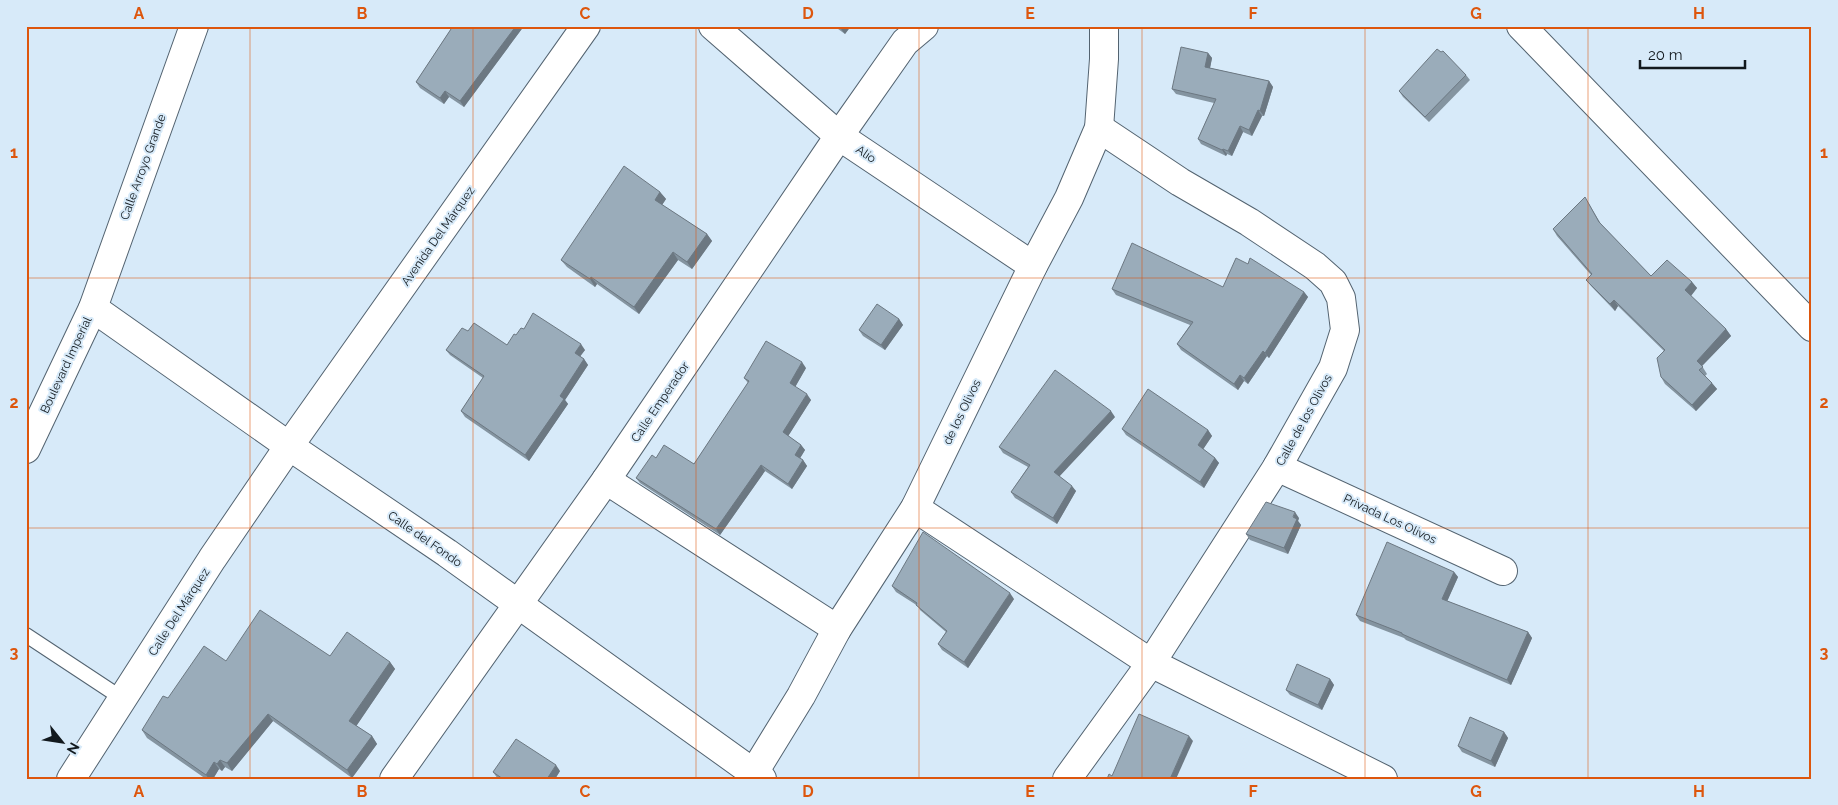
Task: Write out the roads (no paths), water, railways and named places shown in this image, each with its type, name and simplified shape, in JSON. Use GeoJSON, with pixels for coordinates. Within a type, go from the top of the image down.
{"type":"FeatureCollection","features":[{"type":"Feature","properties":{"kind":"street","name":"Calle Arroyo Grande"},"geometry":{"type":"LineString","coordinates":[[93,308],[194,26]]}},
{"type":"Feature","properties":{"kind":"street","name":"Avenida Del Márquez"},"geometry":{"type":"LineString","coordinates":[[289,446],[586,26]]}},
{"type":"Feature","properties":{"kind":"street","name":"Alío"},"geometry":{"type":"LineString","coordinates":[[713,26],[839,136],[1032,266]]}},
{"type":"Feature","properties":{"kind":"street","name":"Calle Emperador"},"geometry":{"type":"LineString","coordinates":[[394,779],[606,480],[839,136],[905,42],[924,26]]}},
{"type":"Feature","properties":{"kind":"street","name":"de los Olivos"},"geometry":{"type":"LineString","coordinates":[[756,777],[836,629],[915,508],[1032,266],[1069,198],[1099,128],[1104,59],[1104,26]]}},
{"type":"Feature","properties":{"kind":"street"},"geometry":{"type":"LineString","coordinates":[[1521,26],[1812,327]]}},
{"type":"Feature","properties":{"kind":"street","name":"Calle de los Olivos"},"geometry":{"type":"LineString","coordinates":[[1067,779],[1151,663],[1277,467],[1333,368],[1345,330],[1341,298],[1333,282],[1315,266],[1249,222],[1180,182],[1099,128]]}},
{"type":"Feature","properties":{"kind":"street","name":"Calle del Fondo"},"geometry":{"type":"LineString","coordinates":[[93,308],[289,446],[446,553],[756,777]]}},
{"type":"Feature","properties":{"kind":"street","name":"Boulevard Imperial"},"geometry":{"type":"LineString","coordinates":[[26,449],[93,308]]}},
{"type":"Feature","properties":{"kind":"street","name":"Calle Del Márquez"},"geometry":{"type":"LineString","coordinates":[[71,779],[212,559],[289,446]]}},
{"type":"Feature","properties":{"kind":"street","name":"Privada Los Olivos"},"geometry":{"type":"LineString","coordinates":[[1277,467],[1503,571]]}},
{"type":"Feature","properties":{"kind":"street"},"geometry":{"type":"LineString","coordinates":[[606,480],[836,629]]}},
{"type":"Feature","properties":{"kind":"street"},"geometry":{"type":"LineString","coordinates":[[915,508],[1151,663],[1384,779]]}},
{"type":"Feature","properties":{"kind":"lane"},"geometry":{"type":"LineString","coordinates":[[26,634],[123,699]]}}]}
